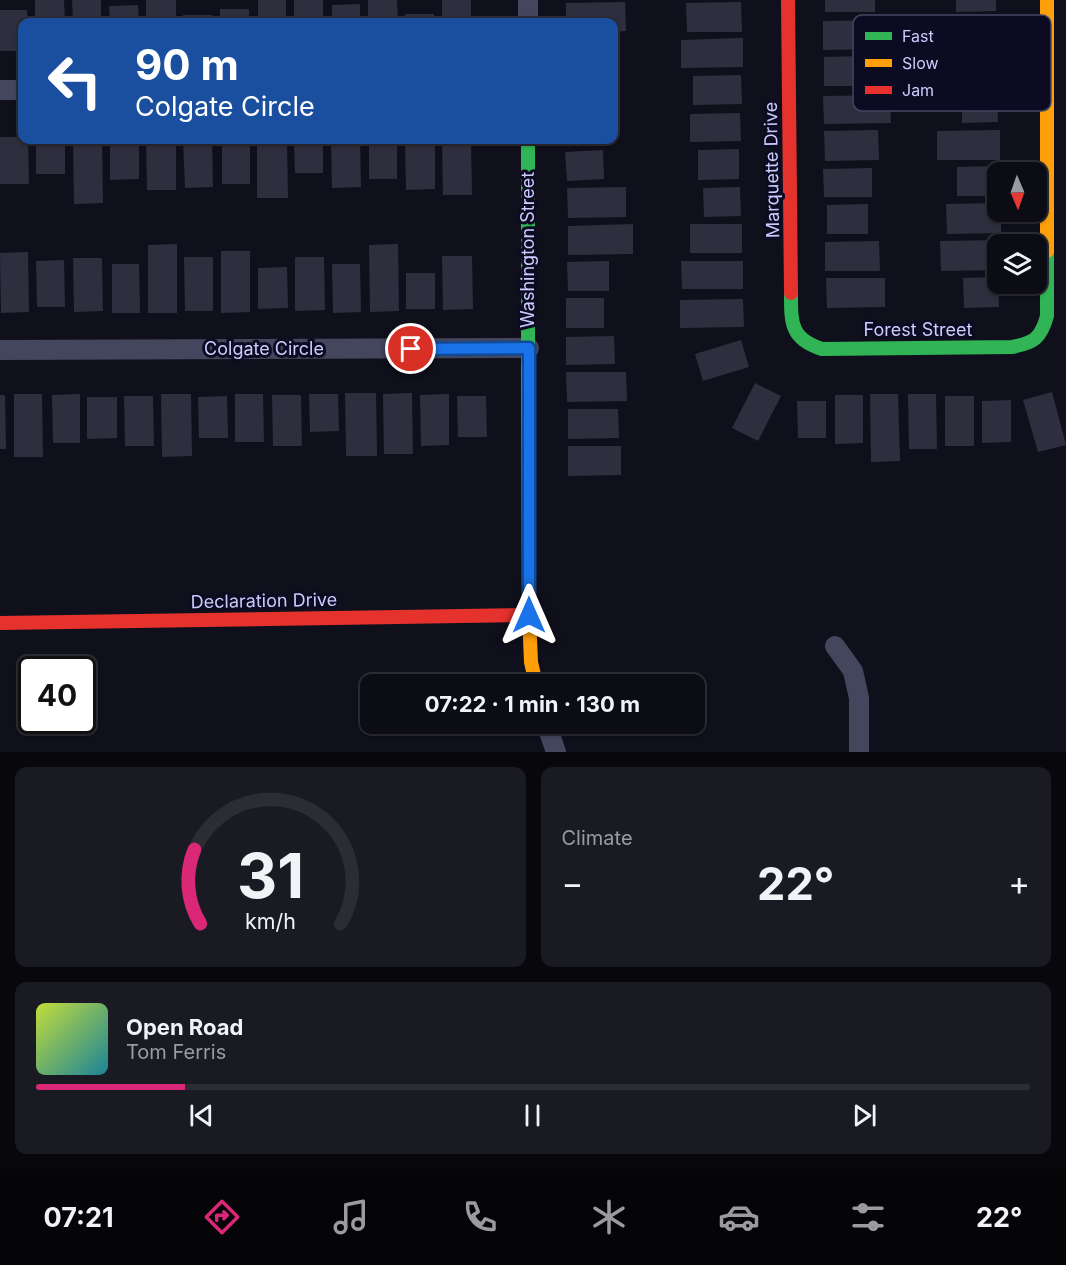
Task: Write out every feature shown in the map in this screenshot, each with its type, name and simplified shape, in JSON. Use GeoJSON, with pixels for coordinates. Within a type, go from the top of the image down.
{"type":"FeatureCollection","features":[{"type":"Feature","properties":{"kind":"street"},"geometry":{"type":"LineString","coordinates":[[528,0],[528,18]]}},
{"type":"Feature","properties":{"kind":"street","name":"Marquette Drive"},"geometry":{"type":"LineString","coordinates":[[788,0],[792,313],[794,326],[800,339]]}},
{"type":"Feature","properties":{"kind":"street"},"geometry":{"type":"LineString","coordinates":[[0,90],[18,90]]}},
{"type":"Feature","properties":{"kind":"street","name":"Forest Street"},"geometry":{"type":"LineString","coordinates":[[800,339],[809,346],[822,349],[1012,347],[1025,345],[1037,339],[1044,329],[1047,316],[1047,111]]}},
{"type":"Feature","properties":{"kind":"street","name":"Washington Street"},"geometry":{"type":"LineString","coordinates":[[528,144],[529,615],[534,674]]}},
{"type":"Feature","properties":{"kind":"street","name":"Colgate Circle"},"geometry":{"type":"LineString","coordinates":[[0,350],[529,348]]}},
{"type":"Feature","properties":{"kind":"street","name":"Declaration Drive"},"geometry":{"type":"LineString","coordinates":[[0,623],[529,615]]}},
{"type":"Feature","properties":{"kind":"street"},"geometry":{"type":"LineString","coordinates":[[835,645],[853,672],[857,689],[859,752]]}},
{"type":"Feature","properties":{"kind":"street"},"geometry":{"type":"LineString","coordinates":[[550,734],[556,752]]}},
{"type":"Feature","properties":{"kind":"building"},"geometry":{"type":"Polygon","coordinates":[[[35,0],[64,0],[65,18],[35,18],[35,0]]]}},
{"type":"Feature","properties":{"kind":"building"},"geometry":{"type":"Polygon","coordinates":[[[72,0],[101,0],[101,18],[73,18],[72,0]]]}},
{"type":"Feature","properties":{"kind":"building"},"geometry":{"type":"Polygon","coordinates":[[[146,0],[176,0],[176,18],[146,18],[146,0]]]}},
{"type":"Feature","properties":{"kind":"building"},"geometry":{"type":"Polygon","coordinates":[[[258,0],[286,0],[286,18],[258,18],[258,0]]]}},
{"type":"Feature","properties":{"kind":"building"},"geometry":{"type":"Polygon","coordinates":[[[294,0],[323,0],[323,18],[294,18],[294,0]]]}},
{"type":"Feature","properties":{"kind":"building"},"geometry":{"type":"Polygon","coordinates":[[[368,0],[397,0],[398,18],[368,18],[368,0]]]}},
{"type":"Feature","properties":{"kind":"building"},"geometry":{"type":"Polygon","coordinates":[[[442,0],[471,0],[471,18],[442,18],[442,0]]]}},
{"type":"Feature","properties":{"kind":"building"},"geometry":{"type":"Polygon","coordinates":[[[825,0],[875,0],[875,12],[825,12],[825,0]]]}},
{"type":"Feature","properties":{"kind":"building"},"geometry":{"type":"Polygon","coordinates":[[[956,0],[996,0],[996,11],[956,12],[956,0]]]}},
{"type":"Feature","properties":{"kind":"building"},"geometry":{"type":"Polygon","coordinates":[[[625,2],[626,31],[618,32],[618,18],[566,18],[566,3],[625,2]]]}},
{"type":"Feature","properties":{"kind":"building"},"geometry":{"type":"Polygon","coordinates":[[[741,2],[742,32],[687,32],[686,3],[741,2]]]}},
{"type":"Feature","properties":{"kind":"building"},"geometry":{"type":"Polygon","coordinates":[[[360,4],[360,18],[332,18],[332,5],[360,4]]]}},
{"type":"Feature","properties":{"kind":"building"},"geometry":{"type":"Polygon","coordinates":[[[138,5],[139,18],[110,18],[109,6],[138,5]]]}},
{"type":"Feature","properties":{"kind":"building"},"geometry":{"type":"Polygon","coordinates":[[[220,9],[249,9],[249,18],[220,18],[220,9]]]}},
{"type":"Feature","properties":{"kind":"building"},"geometry":{"type":"Polygon","coordinates":[[[0,10],[27,10],[28,18],[18,18],[18,51],[0,51],[0,10]]]}},
{"type":"Feature","properties":{"kind":"building"},"geometry":{"type":"Polygon","coordinates":[[[405,14],[434,14],[434,18],[405,18],[405,14]]]}},
{"type":"Feature","properties":{"kind":"building"},"geometry":{"type":"Polygon","coordinates":[[[183,15],[212,15],[212,18],[183,18],[183,15]]]}},
{"type":"Feature","properties":{"kind":"building"},"geometry":{"type":"Polygon","coordinates":[[[823,21],[853,21],[853,50],[823,50],[823,21]]]}},
{"type":"Feature","properties":{"kind":"building"},"geometry":{"type":"Polygon","coordinates":[[[743,38],[743,67],[681,68],[681,40],[743,38]]]}},
{"type":"Feature","properties":{"kind":"building"},"geometry":{"type":"Polygon","coordinates":[[[618,39],[619,39],[620,69],[618,69],[618,39]]]}},
{"type":"Feature","properties":{"kind":"building"},"geometry":{"type":"Polygon","coordinates":[[[853,56],[853,86],[824,86],[824,57],[853,56]]]}},
{"type":"Feature","properties":{"kind":"building"},"geometry":{"type":"Polygon","coordinates":[[[741,75],[742,104],[693,105],[693,76],[741,75]]]}},
{"type":"Feature","properties":{"kind":"building"},"geometry":{"type":"Polygon","coordinates":[[[823,96],[853,96],[853,111],[891,111],[891,123],[824,124],[823,96]]]}},
{"type":"Feature","properties":{"kind":"building"},"geometry":{"type":"Polygon","coordinates":[[[962,111],[998,111],[998,122],[962,123],[962,111]]]}},
{"type":"Feature","properties":{"kind":"building"},"geometry":{"type":"Polygon","coordinates":[[[740,113],[741,141],[690,142],[690,114],[740,113]]]}},
{"type":"Feature","properties":{"kind":"building"},"geometry":{"type":"Polygon","coordinates":[[[878,130],[879,160],[825,161],[824,131],[878,130]]]}},
{"type":"Feature","properties":{"kind":"building"},"geometry":{"type":"Polygon","coordinates":[[[1000,130],[1000,160],[937,160],[937,131],[1000,130]]]}},
{"type":"Feature","properties":{"kind":"building"},"geometry":{"type":"Polygon","coordinates":[[[0,137],[18,137],[18,144],[28,144],[29,184],[0,184],[0,137]]]}},
{"type":"Feature","properties":{"kind":"building"},"geometry":{"type":"Polygon","coordinates":[[[36,144],[65,144],[65,174],[36,174],[36,144]]]}},
{"type":"Feature","properties":{"kind":"building"},"geometry":{"type":"Polygon","coordinates":[[[73,144],[102,144],[103,203],[74,204],[73,144]]]}},
{"type":"Feature","properties":{"kind":"building"},"geometry":{"type":"Polygon","coordinates":[[[110,144],[139,144],[139,179],[110,180],[110,144]]]}},
{"type":"Feature","properties":{"kind":"building"},"geometry":{"type":"Polygon","coordinates":[[[146,144],[176,144],[176,190],[147,190],[146,144]]]}},
{"type":"Feature","properties":{"kind":"building"},"geometry":{"type":"Polygon","coordinates":[[[183,144],[212,144],[213,187],[185,188],[183,144]]]}},
{"type":"Feature","properties":{"kind":"building"},"geometry":{"type":"Polygon","coordinates":[[[222,144],[250,144],[250,184],[222,184],[222,144]]]}},
{"type":"Feature","properties":{"kind":"building"},"geometry":{"type":"Polygon","coordinates":[[[257,144],[287,144],[288,198],[257,198],[257,144]]]}},
{"type":"Feature","properties":{"kind":"building"},"geometry":{"type":"Polygon","coordinates":[[[294,144],[323,144],[323,173],[295,173],[294,144]]]}},
{"type":"Feature","properties":{"kind":"building"},"geometry":{"type":"Polygon","coordinates":[[[331,144],[360,144],[361,187],[332,188],[331,144]]]}},
{"type":"Feature","properties":{"kind":"building"},"geometry":{"type":"Polygon","coordinates":[[[369,144],[397,144],[397,179],[369,179],[369,144]]]}},
{"type":"Feature","properties":{"kind":"building"},"geometry":{"type":"Polygon","coordinates":[[[405,144],[435,144],[435,189],[406,190],[405,144]]]}},
{"type":"Feature","properties":{"kind":"building"},"geometry":{"type":"Polygon","coordinates":[[[442,144],[471,144],[472,195],[443,195],[442,144]]]}},
{"type":"Feature","properties":{"kind":"building"},"geometry":{"type":"Polygon","coordinates":[[[739,149],[739,179],[698,180],[698,150],[739,149]]]}},
{"type":"Feature","properties":{"kind":"building"},"geometry":{"type":"Polygon","coordinates":[[[603,150],[604,179],[567,181],[565,152],[603,150]]]}},
{"type":"Feature","properties":{"kind":"building"},"geometry":{"type":"Polygon","coordinates":[[[987,166],[987,196],[957,196],[957,167],[987,166]]]}},
{"type":"Feature","properties":{"kind":"building"},"geometry":{"type":"Polygon","coordinates":[[[872,168],[872,197],[824,197],[823,169],[872,168]]]}},
{"type":"Feature","properties":{"kind":"building"},"geometry":{"type":"Polygon","coordinates":[[[626,187],[626,217],[568,218],[567,188],[626,187]]]}},
{"type":"Feature","properties":{"kind":"building"},"geometry":{"type":"Polygon","coordinates":[[[740,187],[741,216],[704,217],[703,188],[740,187]]]}},
{"type":"Feature","properties":{"kind":"building"},"geometry":{"type":"Polygon","coordinates":[[[987,203],[987,222],[1001,222],[1001,233],[947,234],[946,204],[987,203]]]}},
{"type":"Feature","properties":{"kind":"building"},"geometry":{"type":"Polygon","coordinates":[[[868,204],[868,234],[827,234],[827,205],[868,204]]]}},
{"type":"Feature","properties":{"kind":"building"},"geometry":{"type":"Polygon","coordinates":[[[633,224],[633,254],[568,255],[568,226],[633,224]]]}},
{"type":"Feature","properties":{"kind":"building"},"geometry":{"type":"Polygon","coordinates":[[[690,224],[742,224],[742,253],[690,253],[690,224]]]}},
{"type":"Feature","properties":{"kind":"building"},"geometry":{"type":"Polygon","coordinates":[[[987,240],[987,270],[941,271],[940,241],[987,240]]]}},
{"type":"Feature","properties":{"kind":"building"},"geometry":{"type":"Polygon","coordinates":[[[879,241],[880,271],[825,271],[825,242],[879,241]]]}},
{"type":"Feature","properties":{"kind":"building"},"geometry":{"type":"Polygon","coordinates":[[[177,244],[177,313],[148,313],[148,245],[177,244]]]}},
{"type":"Feature","properties":{"kind":"building"},"geometry":{"type":"Polygon","coordinates":[[[398,244],[399,311],[370,312],[369,245],[398,244]]]}},
{"type":"Feature","properties":{"kind":"building"},"geometry":{"type":"Polygon","coordinates":[[[221,251],[250,251],[250,312],[221,313],[221,251]]]}},
{"type":"Feature","properties":{"kind":"building"},"geometry":{"type":"Polygon","coordinates":[[[28,252],[29,312],[1,313],[0,253],[28,252]]]}},
{"type":"Feature","properties":{"kind":"building"},"geometry":{"type":"Polygon","coordinates":[[[442,256],[472,256],[473,309],[443,310],[442,256]]]}},
{"type":"Feature","properties":{"kind":"building"},"geometry":{"type":"Polygon","coordinates":[[[184,257],[213,257],[213,311],[185,311],[184,257]]]}},
{"type":"Feature","properties":{"kind":"building"},"geometry":{"type":"Polygon","coordinates":[[[295,257],[324,257],[325,310],[295,311],[295,257]]]}},
{"type":"Feature","properties":{"kind":"building"},"geometry":{"type":"Polygon","coordinates":[[[73,258],[102,258],[103,311],[74,312],[73,258]]]}},
{"type":"Feature","properties":{"kind":"building"},"geometry":{"type":"Polygon","coordinates":[[[64,260],[65,307],[37,307],[36,261],[64,260]]]}},
{"type":"Feature","properties":{"kind":"building"},"geometry":{"type":"Polygon","coordinates":[[[609,261],[609,291],[568,291],[567,262],[609,261]]]}},
{"type":"Feature","properties":{"kind":"building"},"geometry":{"type":"Polygon","coordinates":[[[681,261],[743,261],[743,289],[682,289],[681,261]]]}},
{"type":"Feature","properties":{"kind":"building"},"geometry":{"type":"Polygon","coordinates":[[[112,264],[139,264],[140,313],[112,313],[112,264]]]}},
{"type":"Feature","properties":{"kind":"building"},"geometry":{"type":"Polygon","coordinates":[[[332,264],[360,264],[361,312],[333,313],[332,264]]]}},
{"type":"Feature","properties":{"kind":"building"},"geometry":{"type":"Polygon","coordinates":[[[287,267],[288,308],[258,309],[258,268],[287,267]]]}},
{"type":"Feature","properties":{"kind":"building"},"geometry":{"type":"Polygon","coordinates":[[[406,273],[435,273],[435,309],[406,309],[406,273]]]}},
{"type":"Feature","properties":{"kind":"building"},"geometry":{"type":"Polygon","coordinates":[[[987,277],[987,294],[999,294],[999,307],[964,308],[963,278],[987,277]]]}},
{"type":"Feature","properties":{"kind":"building"},"geometry":{"type":"Polygon","coordinates":[[[826,278],[885,278],[885,307],[827,308],[826,278]]]}},
{"type":"Feature","properties":{"kind":"building"},"geometry":{"type":"Polygon","coordinates":[[[566,298],[604,298],[604,328],[566,328],[566,298]]]}},
{"type":"Feature","properties":{"kind":"building"},"geometry":{"type":"Polygon","coordinates":[[[743,299],[744,327],[680,328],[680,300],[743,299]]]}},
{"type":"Feature","properties":{"kind":"building"},"geometry":{"type":"Polygon","coordinates":[[[614,336],[615,364],[566,365],[566,337],[614,336]]]}},
{"type":"Feature","properties":{"kind":"building"},"geometry":{"type":"Polygon","coordinates":[[[741,340],[749,367],[703,381],[695,354],[741,340]]]}},
{"type":"Feature","properties":{"kind":"building"},"geometry":{"type":"Polygon","coordinates":[[[566,372],[626,372],[627,401],[567,402],[566,372]]]}},
{"type":"Feature","properties":{"kind":"building"},"geometry":{"type":"Polygon","coordinates":[[[755,383],[781,396],[758,441],[732,428],[755,383]]]}},
{"type":"Feature","properties":{"kind":"building"},"geometry":{"type":"Polygon","coordinates":[[[1052,392],[1066,445],[1038,452],[1023,400],[1052,392]]]}},
{"type":"Feature","properties":{"kind":"building"},"geometry":{"type":"Polygon","coordinates":[[[345,393],[376,393],[377,456],[346,456],[345,393]]]}},
{"type":"Feature","properties":{"kind":"building"},"geometry":{"type":"Polygon","coordinates":[[[412,393],[413,454],[384,454],[383,394],[412,393]]]}},
{"type":"Feature","properties":{"kind":"building"},"geometry":{"type":"Polygon","coordinates":[[[14,394],[42,394],[43,457],[14,457],[14,394]]]}},
{"type":"Feature","properties":{"kind":"building"},"geometry":{"type":"Polygon","coordinates":[[[80,394],[80,443],[53,443],[52,395],[80,394]]]}},
{"type":"Feature","properties":{"kind":"building"},"geometry":{"type":"Polygon","coordinates":[[[161,394],[191,394],[192,456],[162,457],[161,394]]]}},
{"type":"Feature","properties":{"kind":"building"},"geometry":{"type":"Polygon","coordinates":[[[235,394],[263,394],[264,442],[235,442],[235,394]]]}},
{"type":"Feature","properties":{"kind":"building"},"geometry":{"type":"Polygon","coordinates":[[[309,394],[338,394],[339,431],[310,432],[309,394]]]}},
{"type":"Feature","properties":{"kind":"building"},"geometry":{"type":"Polygon","coordinates":[[[449,394],[449,445],[421,446],[420,395],[449,394]]]}},
{"type":"Feature","properties":{"kind":"building"},"geometry":{"type":"Polygon","coordinates":[[[870,394],[898,394],[900,461],[871,462],[870,394]]]}},
{"type":"Feature","properties":{"kind":"building"},"geometry":{"type":"Polygon","coordinates":[[[908,394],[936,394],[937,449],[909,449],[908,394]]]}},
{"type":"Feature","properties":{"kind":"building"},"geometry":{"type":"Polygon","coordinates":[[[0,395],[5,395],[6,449],[0,449],[0,395]]]}},
{"type":"Feature","properties":{"kind":"building"},"geometry":{"type":"Polygon","coordinates":[[[272,395],[301,395],[302,446],[273,446],[272,395]]]}},
{"type":"Feature","properties":{"kind":"building"},"geometry":{"type":"Polygon","coordinates":[[[835,395],[863,395],[863,443],[835,444],[835,395]]]}},
{"type":"Feature","properties":{"kind":"building"},"geometry":{"type":"Polygon","coordinates":[[[124,396],[153,396],[154,446],[125,446],[124,396]]]}},
{"type":"Feature","properties":{"kind":"building"},"geometry":{"type":"Polygon","coordinates":[[[227,396],[228,438],[199,438],[198,397],[227,396]]]}},
{"type":"Feature","properties":{"kind":"building"},"geometry":{"type":"Polygon","coordinates":[[[457,396],[486,396],[487,437],[458,437],[457,396]]]}},
{"type":"Feature","properties":{"kind":"building"},"geometry":{"type":"Polygon","coordinates":[[[945,396],[974,396],[974,446],[945,446],[945,396]]]}},
{"type":"Feature","properties":{"kind":"building"},"geometry":{"type":"Polygon","coordinates":[[[87,397],[117,397],[117,438],[87,439],[87,397]]]}},
{"type":"Feature","properties":{"kind":"building"},"geometry":{"type":"Polygon","coordinates":[[[1011,400],[1011,442],[982,443],[982,401],[1011,400]]]}},
{"type":"Feature","properties":{"kind":"building"},"geometry":{"type":"Polygon","coordinates":[[[797,401],[826,401],[826,438],[798,438],[797,401]]]}},
{"type":"Feature","properties":{"kind":"building"},"geometry":{"type":"Polygon","coordinates":[[[568,409],[618,409],[619,438],[568,439],[568,409]]]}},
{"type":"Feature","properties":{"kind":"building"},"geometry":{"type":"Polygon","coordinates":[[[568,446],[621,446],[621,475],[568,476],[568,446]]]}},
{"type":"Feature","properties":{"kind":"traffic: fast"},"geometry":{"type":"LineString","coordinates":[[528,144],[528,367]]}},
{"type":"Feature","properties":{"kind":"traffic: fast"},"geometry":{"type":"LineString","coordinates":[[791,293],[792,321],[798,335],[811,345],[822,349],[1012,347],[1026,344],[1036,338],[1045,323],[1047,294]]}},
{"type":"Feature","properties":{"kind":"traffic: slow"},"geometry":{"type":"LineString","coordinates":[[1047,0],[1047,15]]}},
{"type":"Feature","properties":{"kind":"traffic: slow"},"geometry":{"type":"LineString","coordinates":[[1047,111],[1047,234]]}},
{"type":"Feature","properties":{"kind":"traffic: slow"},"geometry":{"type":"LineString","coordinates":[[528,367],[529,615],[534,674]]}},
{"type":"Feature","properties":{"kind":"traffic: jam"},"geometry":{"type":"LineString","coordinates":[[788,0],[791,293]]}},
{"type":"Feature","properties":{"kind":"traffic: jam"},"geometry":{"type":"LineString","coordinates":[[0,623],[529,615]]}},
{"type":"Feature","properties":{"kind":"route"},"geometry":{"type":"LineString","coordinates":[[411,349],[529,348],[529,615]]}}]}
